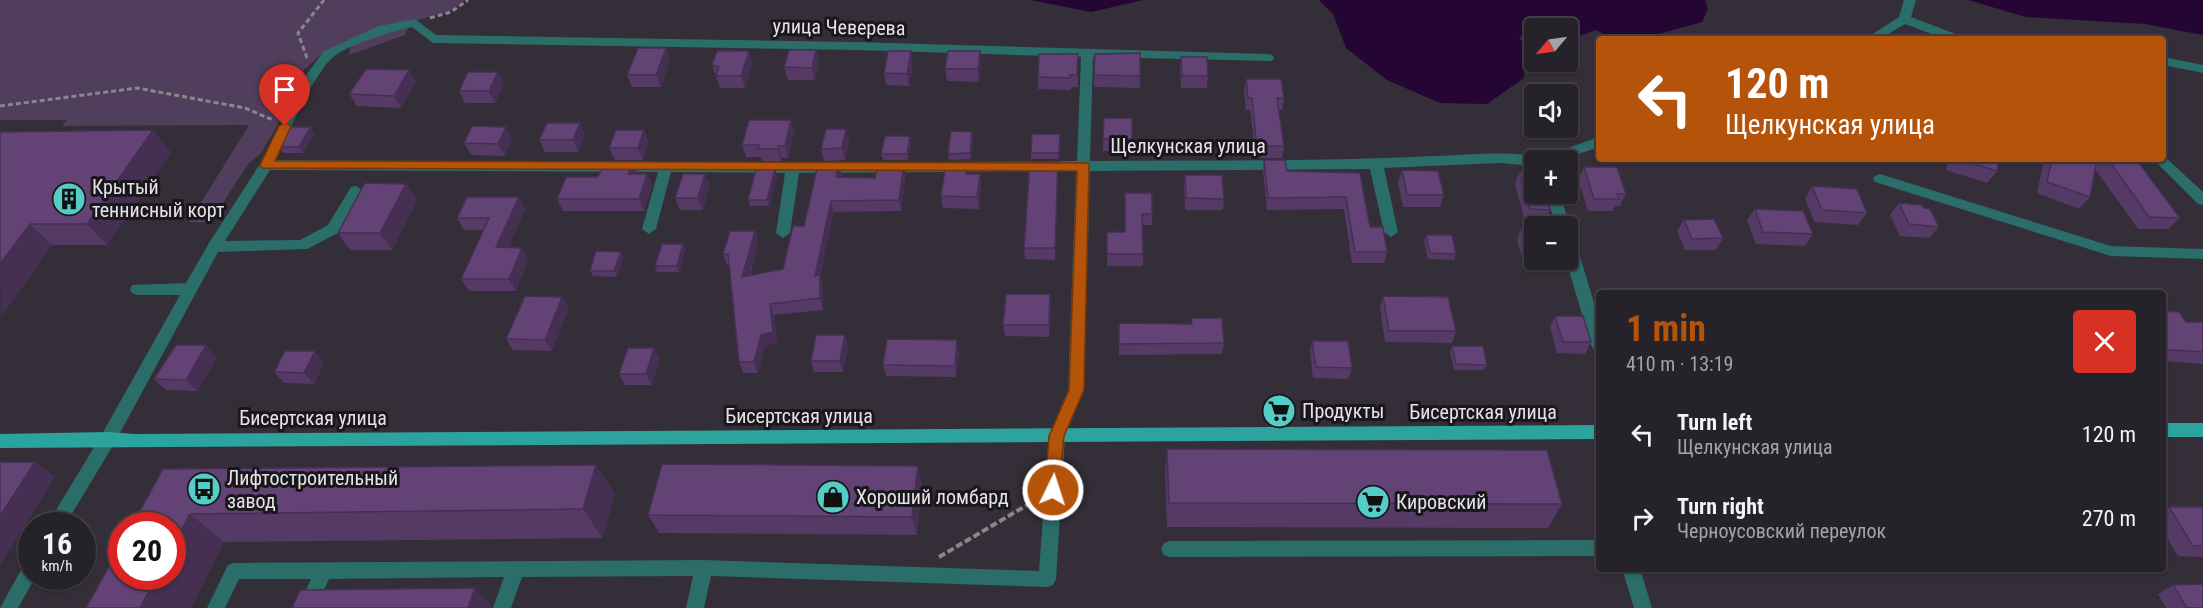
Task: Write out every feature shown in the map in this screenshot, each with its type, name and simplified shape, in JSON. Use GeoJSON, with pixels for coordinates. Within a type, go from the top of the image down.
{"type":"FeatureCollection","features":[{"type":"Feature","properties":{"kind":"main road"},"geometry":{"type":"LineString","coordinates":[[2166,430],[2203,430]]}},
{"type":"Feature","properties":{"kind":"main road","name":"Бисертская улица"},"geometry":{"type":"LineString","coordinates":[[0,441],[1596,433]]}},
{"type":"Feature","properties":{"kind":"street"},"geometry":{"type":"LineString","coordinates":[[1876,36],[1904,19],[1910,0]]}},
{"type":"Feature","properties":{"kind":"street"},"geometry":{"type":"LineString","coordinates":[[1904,19],[1949,36]]}},
{"type":"Feature","properties":{"kind":"street"},"geometry":{"type":"LineString","coordinates":[[64,512],[108,439],[189,289],[266,165],[313,74],[328,54],[383,29],[415,23]]}},
{"type":"Feature","properties":{"kind":"street","name":"улица Чеверева"},"geometry":{"type":"LineString","coordinates":[[415,23],[434,39],[855,46],[1268,58]]}},
{"type":"Feature","properties":{"kind":"street"},"geometry":{"type":"LineString","coordinates":[[216,608],[234,572],[704,568],[1047,579],[1057,436],[1077,390],[1087,53]]}},
{"type":"Feature","properties":{"kind":"street"},"geometry":{"type":"LineString","coordinates":[[2166,62],[2203,69]]}},
{"type":"Feature","properties":{"kind":"street"},"geometry":{"type":"LineString","coordinates":[[1576,150],[1596,143]]}},
{"type":"Feature","properties":{"kind":"street","name":"Щелкунская улица"},"geometry":{"type":"LineString","coordinates":[[266,165],[793,168],[1376,164],[1499,158],[1524,160]]}},
{"type":"Feature","properties":{"kind":"street"},"geometry":{"type":"LineString","coordinates":[[2163,162],[2203,200]]}},
{"type":"Feature","properties":{"kind":"street"},"geometry":{"type":"LineString","coordinates":[[1376,164],[1391,232]]}},
{"type":"Feature","properties":{"kind":"street"},"geometry":{"type":"LineString","coordinates":[[649,229],[666,167]]}},
{"type":"Feature","properties":{"kind":"street"},"geometry":{"type":"LineString","coordinates":[[783,233],[793,168]]}},
{"type":"Feature","properties":{"kind":"street"},"geometry":{"type":"LineString","coordinates":[[1880,179],[2111,251],[2203,254]]}},
{"type":"Feature","properties":{"kind":"street"},"geometry":{"type":"LineString","coordinates":[[214,247],[302,245],[333,229],[356,191]]}},
{"type":"Feature","properties":{"kind":"street"},"geometry":{"type":"LineString","coordinates":[[1577,270],[1596,335]]}},
{"type":"Feature","properties":{"kind":"street"},"geometry":{"type":"LineString","coordinates":[[136,289],[189,289]]}},
{"type":"Feature","properties":{"kind":"street"},"geometry":{"type":"LineString","coordinates":[[1170,549],[1596,548]]}},
{"type":"Feature","properties":{"kind":"street"},"geometry":{"type":"LineString","coordinates":[[695,608],[704,568]]}},
{"type":"Feature","properties":{"kind":"street"},"geometry":{"type":"LineString","coordinates":[[502,608],[516,569]]}},
{"type":"Feature","properties":{"kind":"street"},"geometry":{"type":"LineString","coordinates":[[307,608],[324,570]]}},
{"type":"Feature","properties":{"kind":"street"},"geometry":{"type":"LineString","coordinates":[[1632,572],[1643,608]]}},
{"type":"Feature","properties":{"kind":"street"},"geometry":{"type":"LineString","coordinates":[[8,608],[19,590]]}},
{"type":"Feature","properties":{"kind":"path"},"geometry":{"type":"LineString","coordinates":[[313,74],[298,33],[324,0]]}},
{"type":"Feature","properties":{"kind":"path"},"geometry":{"type":"LineString","coordinates":[[415,23],[451,12],[468,0]]}},
{"type":"Feature","properties":{"kind":"path"},"geometry":{"type":"LineString","coordinates":[[0,106],[137,88],[245,108],[285,126]]}},
{"type":"Feature","properties":{"kind":"path"},"geometry":{"type":"LineString","coordinates":[[909,574],[1053,490]]}},
{"type":"Feature","properties":{"kind":"shaded area"},"geometry":{"type":"Polygon","coordinates":[[[0,0],[465,0],[450,11],[411,22],[405,35],[349,55],[351,47],[325,51],[297,76],[286,94],[287,108],[261,153],[248,164],[210,223],[189,222],[249,125],[62,126],[67,120],[0,120],[0,0]]]}},
{"type":"Feature","properties":{"kind":"shaded area"},"geometry":{"type":"Polygon","coordinates":[[[1031,0],[1143,0],[1091,12],[1031,0]]]}},
{"type":"Feature","properties":{"kind":"shaded area"},"geometry":{"type":"Polygon","coordinates":[[[1319,0],[1705,0],[1708,9],[1702,22],[1652,36],[1607,36],[1596,30],[1578,36],[1578,18],[1524,18],[1524,34],[1519,38],[1524,44],[1524,78],[1487,104],[1440,103],[1387,80],[1346,48],[1333,14],[1319,0]]]}},
{"type":"Feature","properties":{"kind":"shaded area"},"geometry":{"type":"Polygon","coordinates":[[[1968,0],[2203,0],[2203,35],[2145,24],[2026,17],[1968,0]]]}},
{"type":"Feature","properties":{"kind":"building"},"geometry":{"type":"Polygon","coordinates":[[[638,48],[666,48],[656,75],[627,75],[638,48]]]}},
{"type":"Feature","properties":{"kind":"building"},"geometry":{"type":"Polygon","coordinates":[[[789,50],[816,50],[812,68],[784,67],[789,50]]]}},
{"type":"Feature","properties":{"kind":"building"},"geometry":{"type":"Polygon","coordinates":[[[717,51],[749,51],[741,76],[716,76],[719,67],[712,65],[717,51]]]}},
{"type":"Feature","properties":{"kind":"building"},"geometry":{"type":"Polygon","coordinates":[[[888,51],[911,51],[907,74],[884,73],[888,51]]]}},
{"type":"Feature","properties":{"kind":"building"},"geometry":{"type":"Polygon","coordinates":[[[948,51],[980,51],[978,69],[945,69],[948,51]]]}},
{"type":"Feature","properties":{"kind":"building"},"geometry":{"type":"Polygon","coordinates":[[[1140,53],[1140,76],[1094,75],[1095,54],[1140,53]]]}},
{"type":"Feature","properties":{"kind":"building"},"geometry":{"type":"Polygon","coordinates":[[[1039,54],[1078,54],[1077,75],[1070,75],[1070,78],[1038,77],[1039,54]]]}},
{"type":"Feature","properties":{"kind":"building"},"geometry":{"type":"Polygon","coordinates":[[[1181,57],[1207,57],[1208,76],[1182,76],[1181,57]]]}},
{"type":"Feature","properties":{"kind":"building"},"geometry":{"type":"Polygon","coordinates":[[[366,69],[409,70],[394,96],[349,94],[366,69]]]}},
{"type":"Feature","properties":{"kind":"building"},"geometry":{"type":"Polygon","coordinates":[[[468,72],[498,72],[489,91],[459,91],[468,72]]]}},
{"type":"Feature","properties":{"kind":"building"},"geometry":{"type":"Polygon","coordinates":[[[1246,79],[1281,79],[1284,98],[1277,98],[1284,146],[1263,146],[1262,139],[1256,139],[1252,98],[1248,98],[1246,79]]]}},
{"type":"Feature","properties":{"kind":"building"},"geometry":{"type":"Polygon","coordinates":[[[1104,118],[1132,118],[1132,139],[1103,139],[1104,118]]]}},
{"type":"Feature","properties":{"kind":"building"},"geometry":{"type":"Polygon","coordinates":[[[749,120],[791,120],[785,146],[778,146],[778,149],[758,149],[759,145],[742,145],[749,120]]]}},
{"type":"Feature","properties":{"kind":"building"},"geometry":{"type":"Polygon","coordinates":[[[547,123],[580,123],[573,140],[539,140],[547,123]]]}},
{"type":"Feature","properties":{"kind":"building"},"geometry":{"type":"Polygon","coordinates":[[[472,126],[506,127],[498,144],[464,143],[472,126]]]}},
{"type":"Feature","properties":{"kind":"building"},"geometry":{"type":"Polygon","coordinates":[[[291,127],[311,127],[299,147],[278,147],[291,127]]]}},
{"type":"Feature","properties":{"kind":"building"},"geometry":{"type":"Polygon","coordinates":[[[826,129],[846,129],[842,148],[821,149],[826,129]]]}},
{"type":"Feature","properties":{"kind":"building","name":"Крытый теннисный корт"},"geometry":{"type":"Polygon","coordinates":[[[153,130],[87,224],[30,224],[0,264],[0,132],[153,130]]]}},
{"type":"Feature","properties":{"kind":"building"},"geometry":{"type":"Polygon","coordinates":[[[616,130],[644,130],[638,148],[609,148],[616,130]]]}},
{"type":"Feature","properties":{"kind":"building"},"geometry":{"type":"Polygon","coordinates":[[[951,131],[972,132],[970,153],[948,154],[951,131]]]}},
{"type":"Feature","properties":{"kind":"building"},"geometry":{"type":"Polygon","coordinates":[[[1032,134],[1060,134],[1059,153],[1031,153],[1032,134]]]}},
{"type":"Feature","properties":{"kind":"building"},"geometry":{"type":"Polygon","coordinates":[[[885,136],[910,136],[907,154],[881,154],[885,136]]]}},
{"type":"Feature","properties":{"kind":"building"},"geometry":{"type":"Polygon","coordinates":[[[1264,160],[1285,160],[1287,171],[1360,173],[1370,227],[1383,227],[1387,252],[1355,252],[1346,197],[1268,198],[1264,160]]]}},
{"type":"Feature","properties":{"kind":"building"},"geometry":{"type":"Polygon","coordinates":[[[1058,161],[1055,248],[1024,248],[1030,162],[1058,161]]]}},
{"type":"Feature","properties":{"kind":"building"},"geometry":{"type":"Polygon","coordinates":[[[604,162],[633,162],[628,174],[647,174],[639,199],[557,199],[566,177],[598,177],[604,162]]]}},
{"type":"Feature","properties":{"kind":"building"},"geometry":{"type":"Polygon","coordinates":[[[946,162],[968,162],[966,174],[980,174],[977,197],[941,196],[946,162]]]}},
{"type":"Feature","properties":{"kind":"building"},"geometry":{"type":"Polygon","coordinates":[[[1968,162],[1998,162],[1997,171],[1968,162]]]}},
{"type":"Feature","properties":{"kind":"building"},"geometry":{"type":"Polygon","coordinates":[[[2051,162],[2096,162],[2090,197],[2047,182],[2051,162]]]}},
{"type":"Feature","properties":{"kind":"building"},"geometry":{"type":"Polygon","coordinates":[[[2110,162],[2138,162],[2180,218],[2149,217],[2110,162]]]}},
{"type":"Feature","properties":{"kind":"building"},"geometry":{"type":"Polygon","coordinates":[[[839,163],[836,177],[875,178],[878,163],[904,163],[899,200],[831,201],[815,276],[820,275],[820,298],[770,304],[773,332],[761,335],[754,362],[739,362],[728,254],[723,254],[730,231],[755,231],[742,277],[783,269],[793,226],[804,226],[818,164],[839,163]]]}},
{"type":"Feature","properties":{"kind":"building"},"geometry":{"type":"Polygon","coordinates":[[[1584,167],[1617,167],[1626,194],[1617,194],[1619,199],[1594,199],[1584,167]]]}},
{"type":"Feature","properties":{"kind":"building"},"geometry":{"type":"Polygon","coordinates":[[[756,169],[775,169],[767,200],[748,200],[756,169]]]}},
{"type":"Feature","properties":{"kind":"building"},"geometry":{"type":"Polygon","coordinates":[[[1402,170],[1438,171],[1444,195],[1407,195],[1402,170]]]}},
{"type":"Feature","properties":{"kind":"building"},"geometry":{"type":"Polygon","coordinates":[[[1519,172],[1524,172],[1524,189],[1519,172]]]}},
{"type":"Feature","properties":{"kind":"building"},"geometry":{"type":"Polygon","coordinates":[[[683,174],[705,174],[698,198],[675,198],[683,174]]]}},
{"type":"Feature","properties":{"kind":"building"},"geometry":{"type":"Polygon","coordinates":[[[1185,175],[1222,175],[1224,199],[1186,198],[1185,175]]]}},
{"type":"Feature","properties":{"kind":"building"},"geometry":{"type":"Polygon","coordinates":[[[365,183],[406,184],[380,233],[338,233],[365,183]]]}},
{"type":"Feature","properties":{"kind":"building"},"geometry":{"type":"Polygon","coordinates":[[[1812,186],[1857,189],[1867,213],[1822,210],[1812,186]]]}},
{"type":"Feature","properties":{"kind":"building"},"geometry":{"type":"Polygon","coordinates":[[[1125,193],[1152,193],[1152,214],[1142,214],[1143,254],[1107,254],[1107,232],[1125,232],[1125,193]]]}},
{"type":"Feature","properties":{"kind":"building"},"geometry":{"type":"Polygon","coordinates":[[[467,197],[519,197],[496,247],[522,248],[509,279],[461,279],[489,218],[457,218],[467,197]]]}},
{"type":"Feature","properties":{"kind":"building"},"geometry":{"type":"Polygon","coordinates":[[[1899,203],[1922,205],[1930,209],[1939,227],[1909,224],[1899,203]]]}},
{"type":"Feature","properties":{"kind":"building"},"geometry":{"type":"Polygon","coordinates":[[[1529,204],[1548,204],[1550,210],[1530,209],[1529,204]]]}},
{"type":"Feature","properties":{"kind":"building"},"geometry":{"type":"Polygon","coordinates":[[[1755,209],[1803,211],[1813,234],[1763,232],[1755,209]]]}},
{"type":"Feature","properties":{"kind":"building"},"geometry":{"type":"Polygon","coordinates":[[[1714,219],[1723,238],[1692,239],[1684,220],[1714,219]]]}},
{"type":"Feature","properties":{"kind":"building"},"geometry":{"type":"Polygon","coordinates":[[[1426,235],[1452,235],[1456,254],[1430,253],[1426,235]]]}},
{"type":"Feature","properties":{"kind":"building"},"geometry":{"type":"Polygon","coordinates":[[[662,244],[683,244],[677,266],[655,266],[662,244]]]}},
{"type":"Feature","properties":{"kind":"building"},"geometry":{"type":"Polygon","coordinates":[[[596,251],[621,252],[614,271],[590,271],[596,251]]]}},
{"type":"Feature","properties":{"kind":"building"},"geometry":{"type":"Polygon","coordinates":[[[1006,294],[1050,294],[1049,325],[1003,325],[1006,294]]]}},
{"type":"Feature","properties":{"kind":"building"},"geometry":{"type":"Polygon","coordinates":[[[525,296],[562,297],[545,340],[506,339],[525,296]]]}},
{"type":"Feature","properties":{"kind":"building"},"geometry":{"type":"Polygon","coordinates":[[[1383,296],[1448,297],[1456,331],[1389,331],[1383,296]]]}},
{"type":"Feature","properties":{"kind":"building"},"geometry":{"type":"Polygon","coordinates":[[[2166,311],[2179,312],[2186,322],[2203,322],[2203,352],[2166,350],[2166,311]]]}},
{"type":"Feature","properties":{"kind":"building"},"geometry":{"type":"Polygon","coordinates":[[[1555,316],[1583,316],[1591,342],[1563,342],[1555,316]]]}},
{"type":"Feature","properties":{"kind":"building"},"geometry":{"type":"Polygon","coordinates":[[[1191,318],[1222,318],[1224,343],[1119,344],[1119,323],[1192,324],[1191,318]]]}},
{"type":"Feature","properties":{"kind":"building"},"geometry":{"type":"Polygon","coordinates":[[[816,335],[845,335],[840,361],[811,361],[816,335]]]}},
{"type":"Feature","properties":{"kind":"building"},"geometry":{"type":"Polygon","coordinates":[[[887,339],[957,340],[955,366],[883,365],[887,339]]]}},
{"type":"Feature","properties":{"kind":"building"},"geometry":{"type":"Polygon","coordinates":[[[1312,341],[1348,341],[1352,368],[1316,367],[1312,341]]]}},
{"type":"Feature","properties":{"kind":"building"},"geometry":{"type":"Polygon","coordinates":[[[176,345],[206,345],[186,380],[154,379],[176,345]]]}},
{"type":"Feature","properties":{"kind":"building"},"geometry":{"type":"Polygon","coordinates":[[[1452,346],[1483,346],[1487,365],[1456,364],[1452,346]]]}},
{"type":"Feature","properties":{"kind":"building"},"geometry":{"type":"Polygon","coordinates":[[[628,348],[654,348],[646,374],[619,374],[628,348]]]}},
{"type":"Feature","properties":{"kind":"building"},"geometry":{"type":"Polygon","coordinates":[[[285,351],[315,351],[304,373],[274,372],[285,351]]]}},
{"type":"Feature","properties":{"kind":"building"},"geometry":{"type":"Polygon","coordinates":[[[1167,449],[1547,450],[1562,504],[1169,503],[1167,449]]]}},
{"type":"Feature","properties":{"kind":"building"},"geometry":{"type":"Polygon","coordinates":[[[0,462],[35,462],[0,516],[0,462]]]}},
{"type":"Feature","properties":{"kind":"building"},"geometry":{"type":"Polygon","coordinates":[[[662,464],[918,466],[912,517],[648,515],[662,464]]]}},
{"type":"Feature","properties":{"kind":"building"},"geometry":{"type":"Polygon","coordinates":[[[596,465],[583,509],[190,514],[186,521],[186,512],[139,512],[163,469],[596,465]]]}},
{"type":"Feature","properties":{"kind":"building"},"geometry":{"type":"Polygon","coordinates":[[[2169,507],[2203,507],[2203,546],[2193,546],[2169,507]]]}},
{"type":"Feature","properties":{"kind":"building"},"geometry":{"type":"Polygon","coordinates":[[[108,568],[108,590],[150,590],[140,608],[86,608],[108,568]]]}},
{"type":"Feature","properties":{"kind":"building"},"geometry":{"type":"Polygon","coordinates":[[[2203,584],[2203,608],[2187,608],[2173,585],[2203,584]]]}},
{"type":"Feature","properties":{"kind":"building"},"geometry":{"type":"Polygon","coordinates":[[[475,588],[468,608],[292,608],[300,590],[475,588]]]}},
{"type":"Feature","properties":{"kind":"place","name":"Крытый теннисный корт"},"geometry":{"type":"Point","coordinates":[69,199]}},
{"type":"Feature","properties":{"kind":"place","name":"Продукты"},"geometry":{"type":"Point","coordinates":[1279,411]}},
{"type":"Feature","properties":{"kind":"place","name":"Лифтостроительный завод"},"geometry":{"type":"Point","coordinates":[204,489]}},
{"type":"Feature","properties":{"kind":"place","name":"Хороший ломбард"},"geometry":{"type":"Point","coordinates":[833,497]}},
{"type":"Feature","properties":{"kind":"place","name":"Кировский"},"geometry":{"type":"Point","coordinates":[1373,502]}},
{"type":"Feature","properties":{"kind":"route"},"geometry":{"type":"LineString","coordinates":[[285,126],[266,165],[772,168],[1083,166],[1077,390],[1057,436],[1053,490]]}}]}
